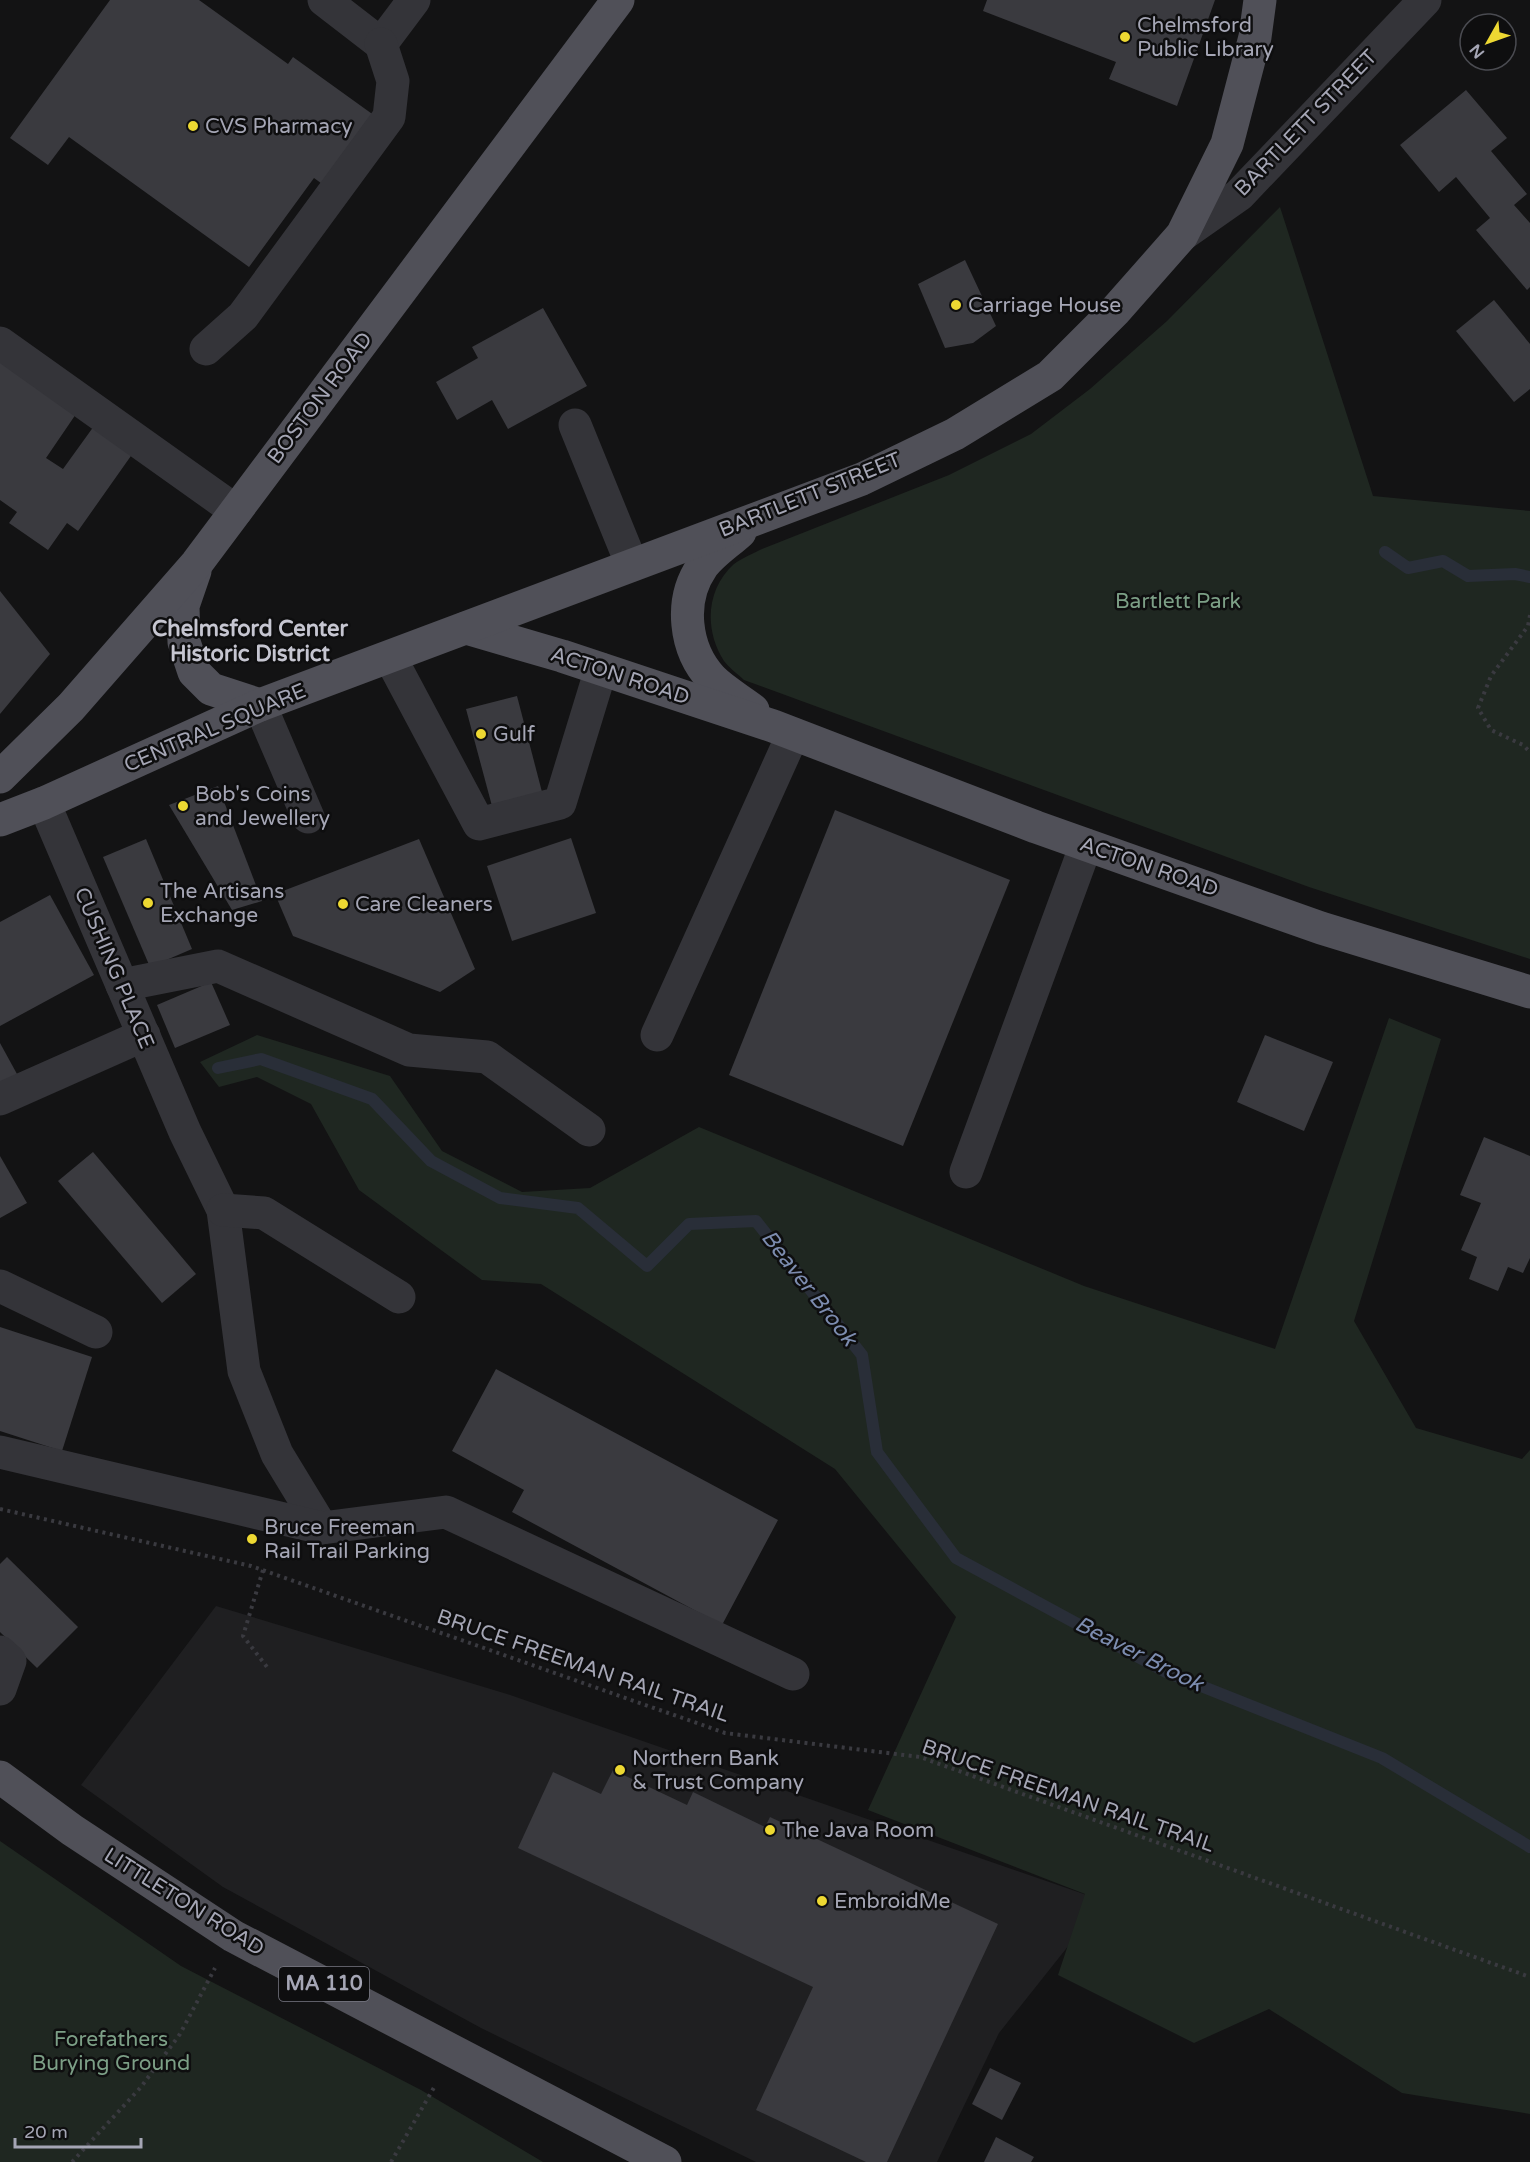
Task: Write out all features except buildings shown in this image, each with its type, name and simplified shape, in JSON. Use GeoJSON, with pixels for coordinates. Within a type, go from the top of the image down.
{"type":"FeatureCollection","features":[{"type":"Feature","properties":{"kind":"main road","name":"BOSTON ROAD"},"geometry":{"type":"LineString","coordinates":[[0,777],[71,707],[197,563],[618,0]]}},
{"type":"Feature","properties":{"kind":"main road"},"geometry":{"type":"LineString","coordinates":[[1182,235],[1227,144],[1255,37],[1260,0]]}},
{"type":"Feature","properties":{"kind":"main road","name":"BARTLETT STREET"},"geometry":{"type":"LineString","coordinates":[[466,628],[872,474],[955,434],[1050,376],[1115,311],[1182,235]]}},
{"type":"Feature","properties":{"kind":"main road","name":"ACTON ROAD"},"geometry":{"type":"LineString","coordinates":[[758,517],[703,565],[693,582],[686,622],[702,665],[713,679],[783,730]]}},
{"type":"Feature","properties":{"kind":"main road"},"geometry":{"type":"LineString","coordinates":[[197,563],[183,606],[184,642],[194,672],[211,689],[261,705]]}},
{"type":"Feature","properties":{"kind":"main road","name":"ACTON ROAD"},"geometry":{"type":"LineString","coordinates":[[466,628],[601,669],[783,730],[1086,845],[1322,927],[1530,992]]}},
{"type":"Feature","properties":{"kind":"main road","name":"CENTRAL SQUARE"},"geometry":{"type":"LineString","coordinates":[[0,820],[44,803],[261,705],[466,628]]}},
{"type":"Feature","properties":{"kind":"main road","name":"LITTLETON ROAD"},"geometry":{"type":"LineString","coordinates":[[0,1777],[72,1830],[233,1936],[665,2162]]}},
{"type":"Feature","properties":{"kind":"street"},"geometry":{"type":"LineString","coordinates":[[206,349],[243,316],[389,117],[393,81],[381,44],[324,0]]}},
{"type":"Feature","properties":{"kind":"street"},"geometry":{"type":"LineString","coordinates":[[381,44],[414,0]]}},
{"type":"Feature","properties":{"kind":"street","name":"BARTLETT STREET"},"geometry":{"type":"LineString","coordinates":[[1182,235],[1239,195],[1425,0]]}},
{"type":"Feature","properties":{"kind":"street"},"geometry":{"type":"LineString","coordinates":[[0,343],[236,512]]}},
{"type":"Feature","properties":{"kind":"street"},"geometry":{"type":"LineString","coordinates":[[575,425],[632,565]]}},
{"type":"Feature","properties":{"kind":"street"},"geometry":{"type":"LineString","coordinates":[[390,657],[479,824],[560,803],[601,669]]}},
{"type":"Feature","properties":{"kind":"street"},"geometry":{"type":"LineString","coordinates":[[261,705],[308,817]]}},
{"type":"Feature","properties":{"kind":"street"},"geometry":{"type":"LineString","coordinates":[[657,1035],[783,730]]}},
{"type":"Feature","properties":{"kind":"street","name":"CUSHING PLACE"},"geometry":{"type":"LineString","coordinates":[[44,803],[185,1132],[223,1210],[244,1371],[277,1454],[322,1528]]}},
{"type":"Feature","properties":{"kind":"street"},"geometry":{"type":"LineString","coordinates":[[966,1172],[1086,845]]}},
{"type":"Feature","properties":{"kind":"street"},"geometry":{"type":"LineString","coordinates":[[122,985],[218,966],[409,1050],[487,1057],[589,1130]]}},
{"type":"Feature","properties":{"kind":"street"},"geometry":{"type":"LineString","coordinates":[[0,1099],[144,1035]]}},
{"type":"Feature","properties":{"kind":"street"},"geometry":{"type":"LineString","coordinates":[[223,1210],[264,1213],[399,1297]]}},
{"type":"Feature","properties":{"kind":"street"},"geometry":{"type":"LineString","coordinates":[[0,1286],[96,1332]]}},
{"type":"Feature","properties":{"kind":"street"},"geometry":{"type":"LineString","coordinates":[[0,1452],[322,1528],[446,1512],[793,1674]]}},
{"type":"Feature","properties":{"kind":"street"},"geometry":{"type":"LineString","coordinates":[[0,1653],[10,1661],[0,1689]]}},
{"type":"Feature","properties":{"kind":"path"},"geometry":{"type":"LineString","coordinates":[[1530,615],[1528,626],[1491,676],[1478,708],[1491,730],[1523,745],[1530,752]]}},
{"type":"Feature","properties":{"kind":"path","name":"BRUCE FREEMAN RAIL TRAIL"},"geometry":{"type":"LineString","coordinates":[[0,1509],[263,1570],[725,1733],[920,1757],[1530,1977]]}},
{"type":"Feature","properties":{"kind":"path"},"geometry":{"type":"LineString","coordinates":[[263,1570],[243,1636],[267,1667]]}},
{"type":"Feature","properties":{"kind":"path"},"geometry":{"type":"LineString","coordinates":[[72,2162],[141,2087],[180,2034],[233,1936]]}},
{"type":"Feature","properties":{"kind":"path"},"geometry":{"type":"LineString","coordinates":[[391,2162],[453,2052]]}},
{"type":"Feature","properties":{"kind":"shaded area"},"geometry":{"type":"Polygon","coordinates":[[[216,1606],[507,1694],[1104,1901],[999,2033],[937,2162],[756,2162],[481,2028],[223,1887],[81,1785],[216,1606]]]}},
{"type":"Feature","properties":{"kind":"green space","name":"Bartlett Park"},"geometry":{"type":"Polygon","coordinates":[[[1280,207],[1373,496],[1530,511],[1530,959],[1309,887],[744,680],[724,661],[713,636],[711,610],[713,598],[718,585],[734,564],[762,549],[949,475],[1031,434],[1090,389],[1167,321],[1280,207]]]}},
{"type":"Feature","properties":{"kind":"green space"},"geometry":{"type":"Polygon","coordinates":[[[1389,1018],[1441,1039],[1354,1321],[1416,1428],[1522,1459],[1530,1450],[1530,2114],[1402,2093],[1269,2009],[1194,2043],[1058,1975],[1085,1894],[868,1810],[956,1617],[835,1469],[541,1284],[482,1280],[359,1190],[311,1104],[257,1077],[219,1087],[200,1062],[257,1035],[390,1076],[442,1151],[522,1192],[590,1188],[699,1127],[1084,1286],[1275,1349],[1389,1018]]]}},
{"type":"Feature","properties":{"kind":"green space","name":"Forefathers Burying Ground"},"geometry":{"type":"Polygon","coordinates":[[[0,1841],[181,1966],[421,2090],[543,2162],[0,2162],[0,1841]]]}},
{"type":"Feature","properties":{"kind":"waterway"},"geometry":{"type":"LineString","coordinates":[[1385,552],[1408,568],[1443,561],[1468,576],[1515,574],[1530,577]]}},
{"type":"Feature","properties":{"kind":"waterway","name":"Beaver Brook"},"geometry":{"type":"LineString","coordinates":[[218,1068],[261,1059],[372,1099],[431,1161],[500,1198],[578,1208],[647,1266],[689,1224],[756,1221],[862,1355],[877,1452],[956,1558],[1166,1672],[1382,1758],[1530,1847]]}},
{"type":"Feature","properties":{"kind":"place","name":"Chelmsford Public Library"},"geometry":{"type":"Point","coordinates":[1125,37]}},
{"type":"Feature","properties":{"kind":"place","name":"CVS Pharmacy"},"geometry":{"type":"Point","coordinates":[193,126]}},
{"type":"Feature","properties":{"kind":"place","name":"Carriage House"},"geometry":{"type":"Point","coordinates":[956,305]}},
{"type":"Feature","properties":{"kind":"place","name":"Gulf"},"geometry":{"type":"Point","coordinates":[481,734]}},
{"type":"Feature","properties":{"kind":"place","name":"Bob's Coins and Jewellery"},"geometry":{"type":"Point","coordinates":[183,806]}},
{"type":"Feature","properties":{"kind":"place","name":"The Artisans Exchange"},"geometry":{"type":"Point","coordinates":[148,903]}},
{"type":"Feature","properties":{"kind":"place","name":"Care Cleaners"},"geometry":{"type":"Point","coordinates":[343,904]}},
{"type":"Feature","properties":{"kind":"place","name":"Bruce Freeman Rail Trail Parking"},"geometry":{"type":"Point","coordinates":[252,1539]}},
{"type":"Feature","properties":{"kind":"place","name":"Northern Bank & Trust Company"},"geometry":{"type":"Point","coordinates":[620,1770]}},
{"type":"Feature","properties":{"kind":"place","name":"The Java Room"},"geometry":{"type":"Point","coordinates":[770,1830]}},
{"type":"Feature","properties":{"kind":"place","name":"EmbroidMe"},"geometry":{"type":"Point","coordinates":[822,1901]}},
{"type":"Feature","properties":{"kind":"district","name":"Chelmsford Center Historic District"},"geometry":{"type":"Point","coordinates":[250,642]}}]}
